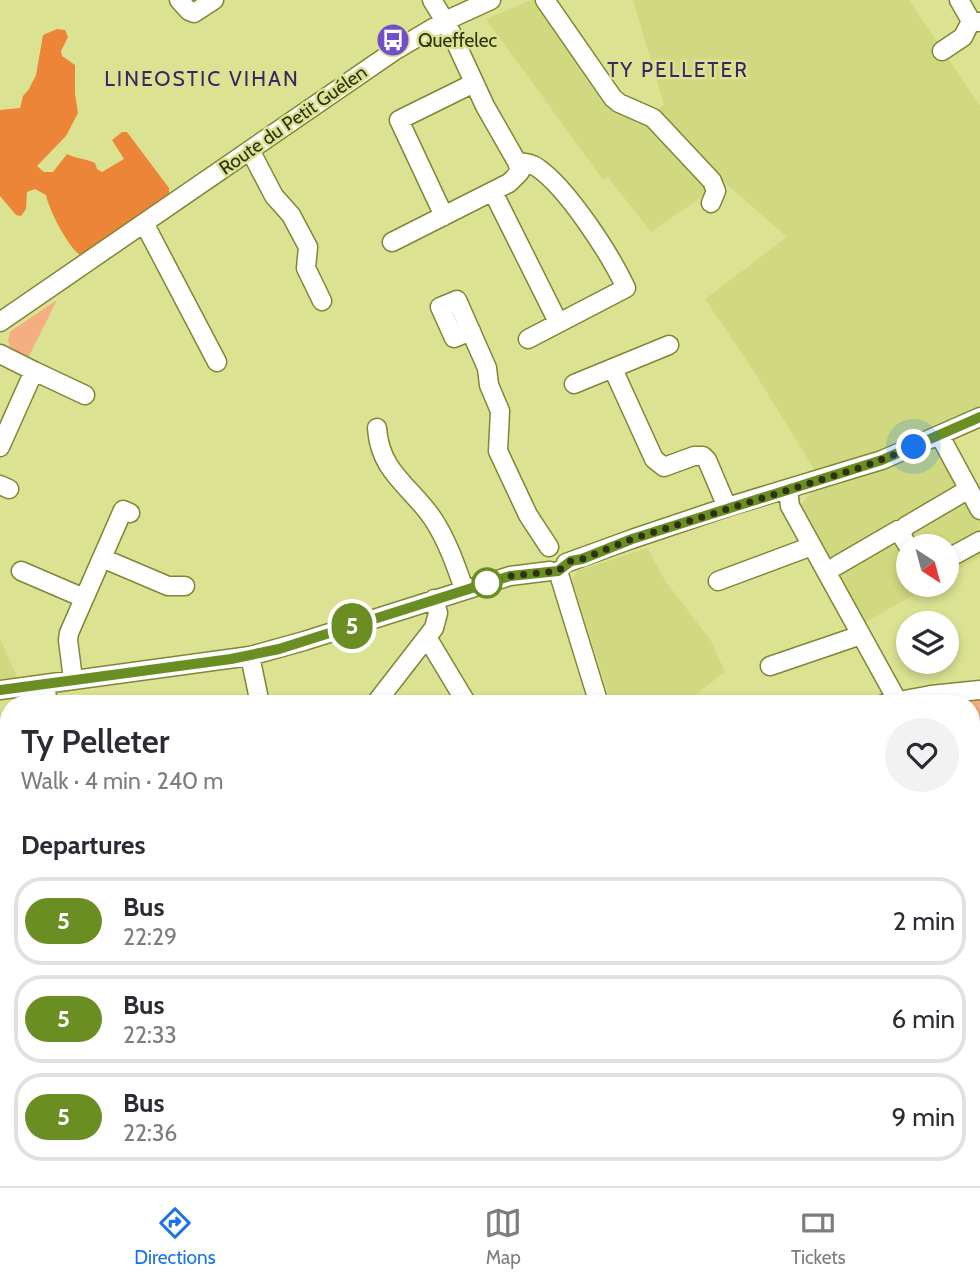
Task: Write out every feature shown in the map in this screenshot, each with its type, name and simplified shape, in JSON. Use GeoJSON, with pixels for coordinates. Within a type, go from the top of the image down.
{"type":"FeatureCollection","features":[{"type":"Feature","properties":{"kind":"street"},"geometry":{"type":"LineString","coordinates":[[179,0],[194,13],[214,0]]}},
{"type":"Feature","properties":{"kind":"street"},"geometry":{"type":"LineString","coordinates":[[393,242],[493,192],[518,176],[520,168],[432,0]]}},
{"type":"Feature","properties":{"kind":"street","name":"Route du Petit Guélen"},"geometry":{"type":"LineString","coordinates":[[0,322],[394,51],[445,21],[491,0]]}},
{"type":"Feature","properties":{"kind":"street"},"geometry":{"type":"LineString","coordinates":[[545,0],[613,98],[653,118],[712,181],[716,191],[711,204]]}},
{"type":"Feature","properties":{"kind":"street"},"geometry":{"type":"LineString","coordinates":[[942,51],[963,37],[976,22],[959,0]]}},
{"type":"Feature","properties":{"kind":"street"},"geometry":{"type":"LineString","coordinates":[[444,216],[399,120],[474,83]]}},
{"type":"Feature","properties":{"kind":"street"},"geometry":{"type":"LineString","coordinates":[[250,150],[274,196],[291,215],[308,247],[306,268],[322,301]]}},
{"type":"Feature","properties":{"kind":"street"},"geometry":{"type":"LineString","coordinates":[[517,162],[538,167],[565,196],[607,253],[626,288],[528,339]]}},
{"type":"Feature","properties":{"kind":"street"},"geometry":{"type":"LineString","coordinates":[[493,192],[558,322]]}},
{"type":"Feature","properties":{"kind":"street"},"geometry":{"type":"LineString","coordinates":[[144,223],[217,362]]}},
{"type":"Feature","properties":{"kind":"street"},"geometry":{"type":"LineString","coordinates":[[471,331],[487,368],[489,386],[500,411],[498,451],[528,515],[555,560],[596,695]]}},
{"type":"Feature","properties":{"kind":"street"},"geometry":{"type":"LineString","coordinates":[[574,384],[669,345]]}},
{"type":"Feature","properties":{"kind":"street"},"geometry":{"type":"LineString","coordinates":[[0,354],[85,396]]}},
{"type":"Feature","properties":{"kind":"street"},"geometry":{"type":"LineString","coordinates":[[613,369],[654,459],[664,467],[694,456],[703,456],[727,507]]}},
{"type":"Feature","properties":{"kind":"street"},"geometry":{"type":"LineString","coordinates":[[0,447],[34,371]]}},
{"type":"Feature","properties":{"kind":"street"},"geometry":{"type":"LineString","coordinates":[[0,690],[250,656],[337,631],[555,560],[595,552],[727,507],[865,466],[980,417]]}},
{"type":"Feature","properties":{"kind":"street"},"geometry":{"type":"LineString","coordinates":[[377,428],[385,459],[403,486],[429,513],[439,528],[464,589]]}},
{"type":"Feature","properties":{"kind":"street"},"geometry":{"type":"LineString","coordinates":[[903,534],[906,526],[974,499],[940,436]]}},
{"type":"Feature","properties":{"kind":"street"},"geometry":{"type":"LineString","coordinates":[[788,489],[790,506],[861,635],[887,695]]}},
{"type":"Feature","properties":{"kind":"street"},"geometry":{"type":"LineString","coordinates":[[73,679],[68,639],[121,509]]}},
{"type":"Feature","properties":{"kind":"street"},"geometry":{"type":"LineString","coordinates":[[836,566],[896,540]]}},
{"type":"Feature","properties":{"kind":"street"},"geometry":{"type":"LineString","coordinates":[[959,552],[980,541]]}},
{"type":"Feature","properties":{"kind":"street"},"geometry":{"type":"LineString","coordinates":[[718,581],[812,547]]}},
{"type":"Feature","properties":{"kind":"street"},"geometry":{"type":"LineString","coordinates":[[102,558],[168,586],[185,586]]}},
{"type":"Feature","properties":{"kind":"street"},"geometry":{"type":"LineString","coordinates":[[21,571],[84,598]]}},
{"type":"Feature","properties":{"kind":"street"},"geometry":{"type":"LineString","coordinates":[[381,695],[428,639],[437,622],[434,599]]}},
{"type":"Feature","properties":{"kind":"street"},"geometry":{"type":"LineString","coordinates":[[771,666],[861,635]]}},
{"type":"Feature","properties":{"kind":"street"},"geometry":{"type":"LineString","coordinates":[[428,639],[462,695]]}},
{"type":"Feature","properties":{"kind":"street"},"geometry":{"type":"LineString","coordinates":[[250,656],[258,695]]}},
{"type":"Feature","properties":{"kind":"street"},"geometry":{"type":"LineString","coordinates":[[45,684],[47,695]]}},
{"type":"Feature","properties":{"kind":"shaded area"},"geometry":{"type":"Polygon","coordinates":[[[531,0],[553,0],[618,94],[625,99],[658,109],[664,105],[633,0],[909,0],[980,106],[980,406],[944,426],[980,492],[980,557],[959,569],[959,534],[896,534],[896,597],[910,597],[864,623],[801,513],[801,505],[813,490],[821,488],[816,472],[705,299],[787,237],[724,182],[651,232],[608,177],[603,180],[486,19],[531,0]]]}},
{"type":"Feature","properties":{"kind":"shaded area"},"geometry":{"type":"Polygon","coordinates":[[[57,29],[65,30],[68,37],[61,51],[62,56],[75,65],[78,113],[66,136],[37,166],[44,172],[53,172],[67,154],[95,163],[97,169],[102,172],[124,159],[112,140],[122,132],[127,132],[169,188],[169,194],[126,227],[80,255],[60,228],[46,195],[35,189],[27,192],[26,209],[21,216],[16,215],[0,196],[0,110],[20,108],[23,96],[36,75],[43,35],[57,29]]]}},
{"type":"Feature","properties":{"kind":"shaded area"},"geometry":{"type":"Polygon","coordinates":[[[57,300],[27,360],[11,351],[8,339],[11,331],[57,300]]]}},
{"type":"Feature","properties":{"kind":"shaded area"},"geometry":{"type":"Polygon","coordinates":[[[648,548],[664,579],[711,641],[725,672],[695,695],[608,695],[572,580],[577,571],[648,548]]]}},
{"type":"Feature","properties":{"kind":"shaded area"},"geometry":{"type":"Polygon","coordinates":[[[0,639],[18,678],[0,680],[0,639]]]}},
{"type":"Feature","properties":{"kind":"bus line","name":"5"},"geometry":{"type":"LineString","coordinates":[[0,690],[231,659],[279,649],[510,576],[558,571],[571,561],[632,539],[882,460],[980,417]]}},
{"type":"Feature","properties":{"kind":"place","name":"Queffelec"},"geometry":{"type":"Point","coordinates":[393,40]}},
{"type":"Feature","properties":{"kind":"district","name":"TY PELLETER"},"geometry":{"type":"Point","coordinates":[678,69]}},
{"type":"Feature","properties":{"kind":"district","name":"LINEOSTIC VIHAN"},"geometry":{"type":"Point","coordinates":[202,78]}},
{"type":"Feature","properties":{"kind":"route"},"geometry":{"type":"LineString","coordinates":[[487,583],[510,576],[558,571],[571,561],[632,539],[727,507],[865,466],[914,447]]}}]}
